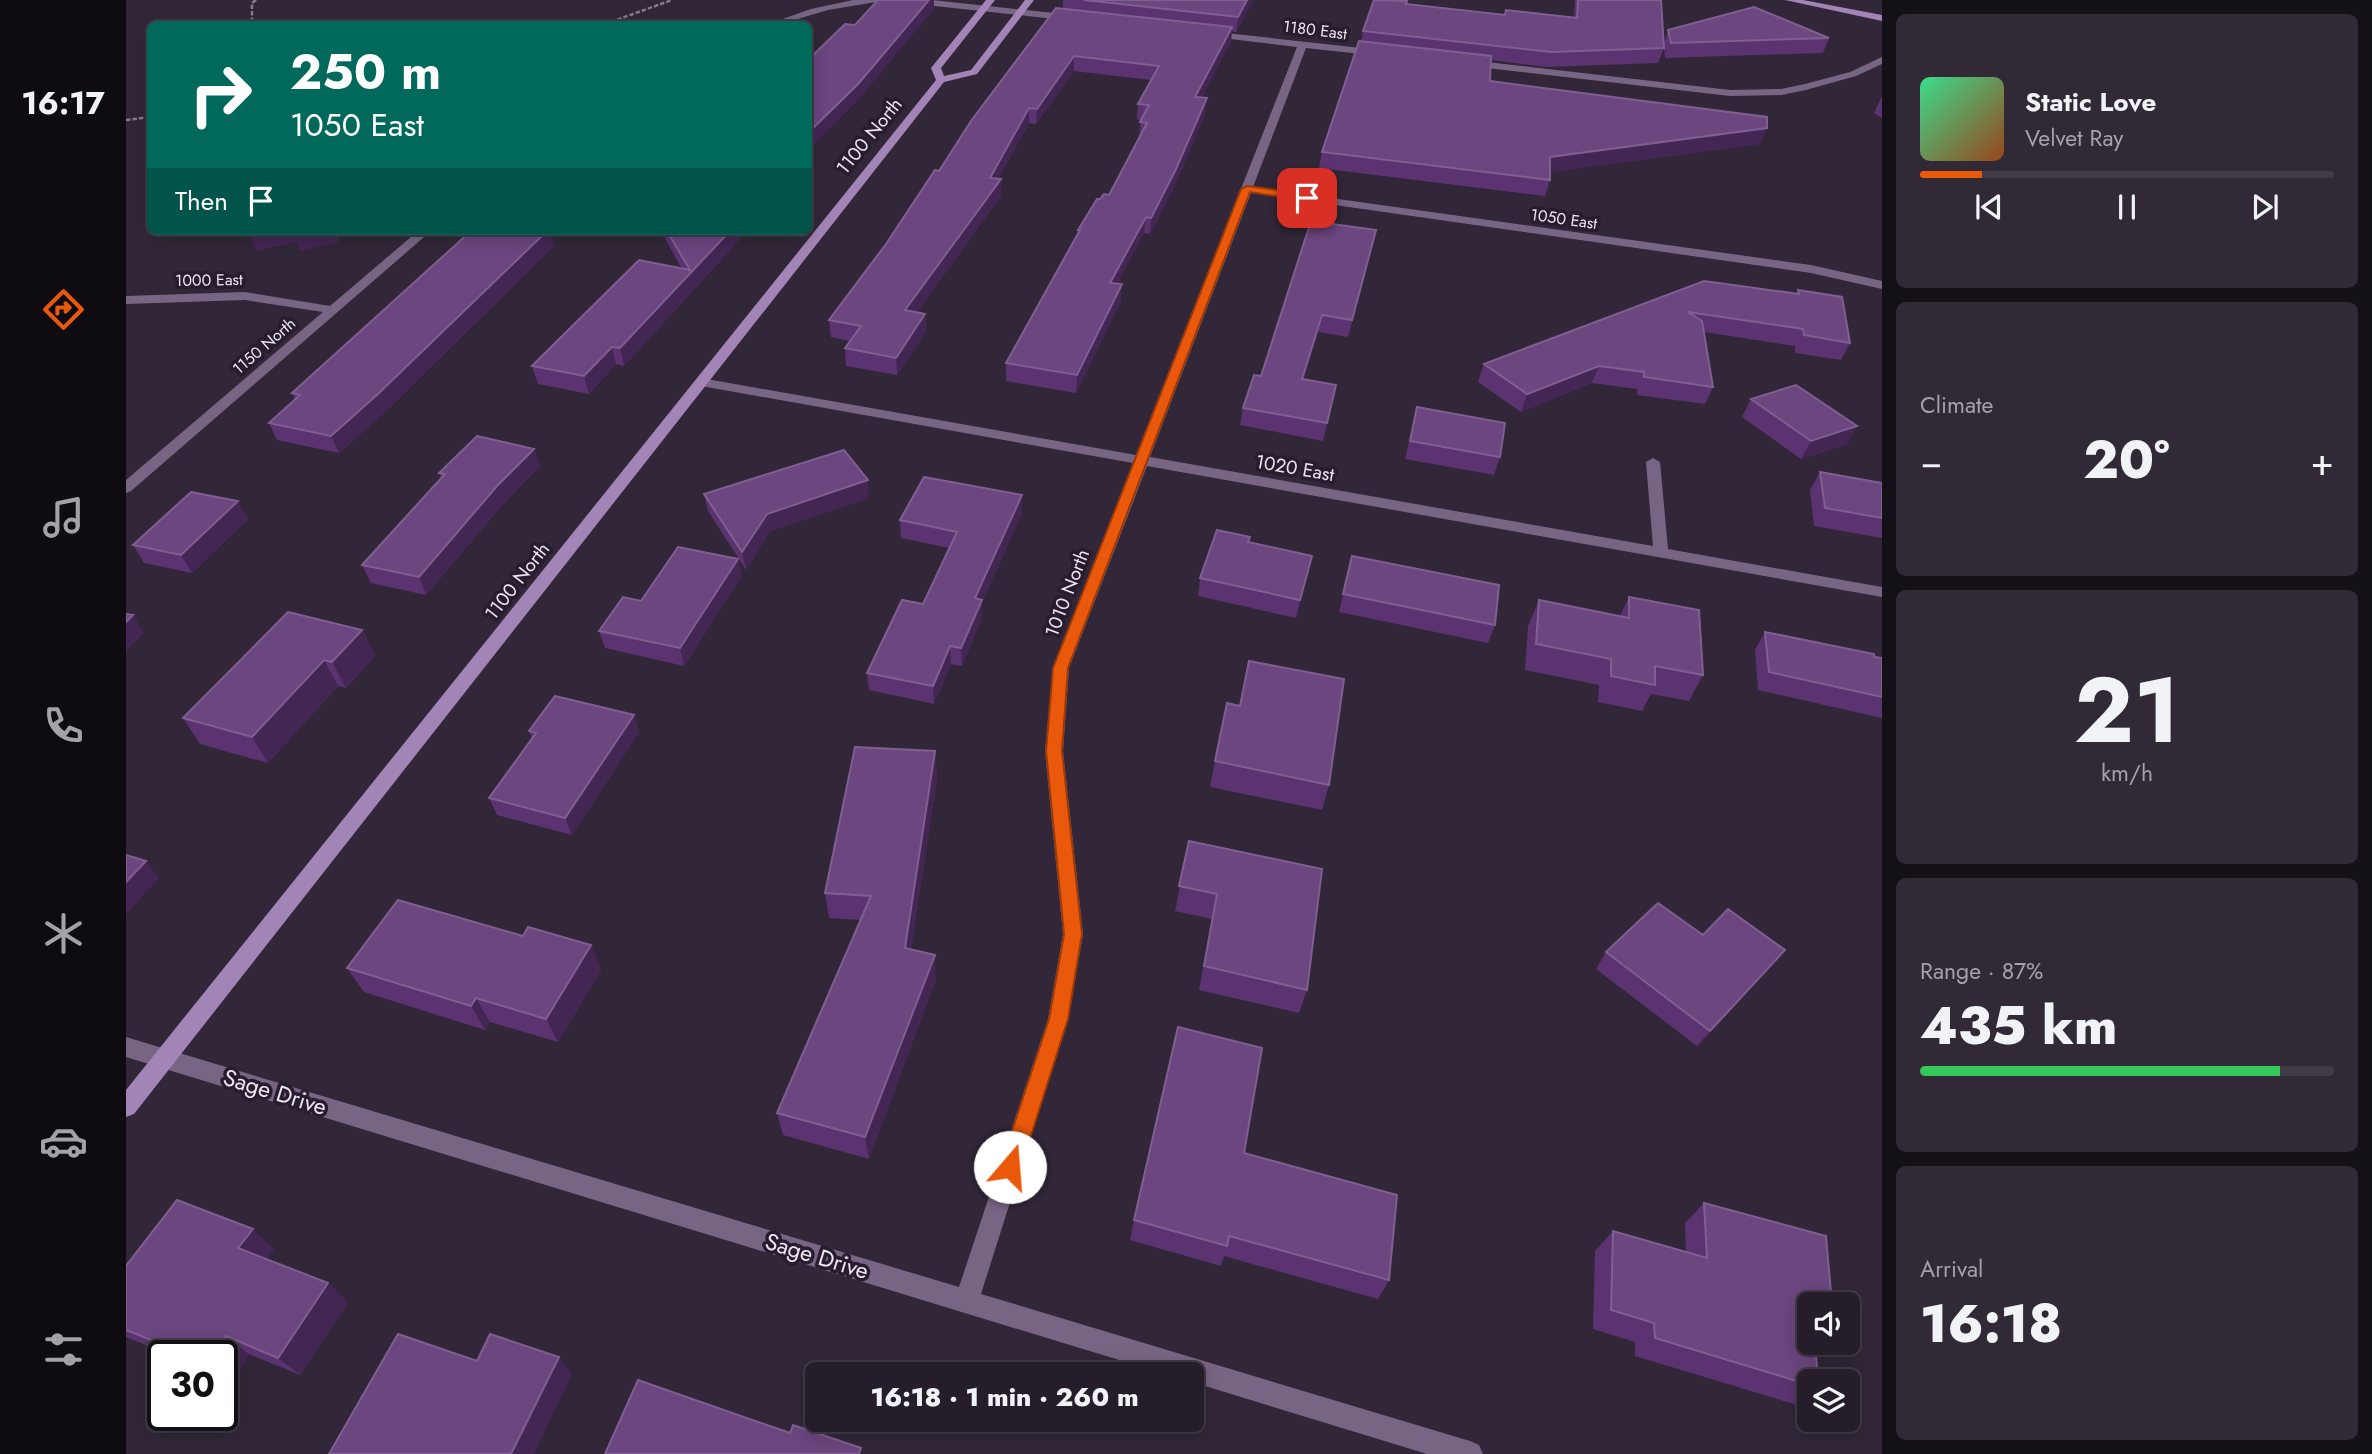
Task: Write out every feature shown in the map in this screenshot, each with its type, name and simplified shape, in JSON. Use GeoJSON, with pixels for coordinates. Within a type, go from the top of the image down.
{"type":"FeatureCollection","features":[{"type":"Feature","properties":{"kind":"street"},"geometry":{"type":"LineString","coordinates":[[781,21],[845,3],[884,0]]}},
{"type":"Feature","properties":{"kind":"street"},"geometry":{"type":"LineString","coordinates":[[907,0],[988,4],[1021,12],[1090,20]]}},
{"type":"Feature","properties":{"kind":"street"},"geometry":{"type":"LineString","coordinates":[[941,80],[974,72],[1030,0]]}},
{"type":"Feature","properties":{"kind":"street"},"geometry":{"type":"LineString","coordinates":[[1789,0],[1882,18]]}},
{"type":"Feature","properties":{"kind":"street"},"geometry":{"type":"LineString","coordinates":[[1846,0],[1882,7]]}},
{"type":"Feature","properties":{"kind":"street","name":"1100 North"},"geometry":{"type":"LineString","coordinates":[[126,1107],[941,80],[936,68],[988,4]]}},
{"type":"Feature","properties":{"kind":"street","name":"1180 East"},"geometry":{"type":"LineString","coordinates":[[1196,32],[1385,54]]}},
{"type":"Feature","properties":{"kind":"street","name":"1010 North"},"geometry":{"type":"LineString","coordinates":[[966,1302],[1058,1019],[1073,934],[1054,751],[1061,668],[1303,44]]}},
{"type":"Feature","properties":{"kind":"street"},"geometry":{"type":"LineString","coordinates":[[1454,62],[1730,93],[1781,92],[1806,87],[1853,74],[1882,60]]}},
{"type":"Feature","properties":{"kind":"street","name":"1050 East"},"geometry":{"type":"LineString","coordinates":[[1247,189],[1811,269],[1879,283]]}},
{"type":"Feature","properties":{"kind":"street","name":"1150 North"},"geometry":{"type":"LineString","coordinates":[[126,488],[420,235]]}},
{"type":"Feature","properties":{"kind":"street","name":"1000 East"},"geometry":{"type":"LineString","coordinates":[[126,300],[245,296],[334,310]]}},
{"type":"Feature","properties":{"kind":"street","name":"1020 East"},"geometry":{"type":"LineString","coordinates":[[701,382],[1882,593]]}},
{"type":"Feature","properties":{"kind":"street"},"geometry":{"type":"LineString","coordinates":[[1653,462],[1661,554]]}},
{"type":"Feature","properties":{"kind":"street","name":"Sage Drive"},"geometry":{"type":"LineString","coordinates":[[126,1047],[1470,1454]]}},
{"type":"Feature","properties":{"kind":"path"},"geometry":{"type":"LineString","coordinates":[[252,21],[252,4],[256,0]]}},
{"type":"Feature","properties":{"kind":"path"},"geometry":{"type":"LineString","coordinates":[[613,21],[672,0]]}},
{"type":"Feature","properties":{"kind":"path"},"geometry":{"type":"LineString","coordinates":[[126,120],[147,117]]}},
{"type":"Feature","properties":{"kind":"building"},"geometry":{"type":"Polygon","coordinates":[[[878,0],[929,0],[859,83],[812,129],[812,56],[845,24],[855,25],[878,0]]]}},
{"type":"Feature","properties":{"kind":"building"},"geometry":{"type":"Polygon","coordinates":[[[1084,0],[1247,0],[1238,17],[1084,0]]]}},
{"type":"Feature","properties":{"kind":"building"},"geometry":{"type":"Polygon","coordinates":[[[1374,0],[1407,1],[1406,4],[1505,15],[1506,10],[1577,18],[1578,0],[1661,0],[1664,48],[1551,52],[1363,31],[1374,0]]]}},
{"type":"Feature","properties":{"kind":"building"},"geometry":{"type":"Polygon","coordinates":[[[1754,7],[1829,38],[1671,43],[1668,30],[1754,7]]]}},
{"type":"Feature","properties":{"kind":"building"},"geometry":{"type":"Polygon","coordinates":[[[1056,8],[1232,27],[1195,97],[1207,98],[1176,169],[1151,218],[1146,217],[1110,283],[1122,284],[1077,375],[1006,363],[1078,230],[1097,199],[1104,194],[1109,195],[1147,123],[1140,122],[1149,105],[1138,104],[1159,66],[1074,56],[1037,109],[1029,108],[990,178],[1001,179],[905,310],[925,314],[896,358],[845,348],[861,326],[829,320],[886,244],[935,170],[939,171],[971,121],[1056,8]]]}},
{"type":"Feature","properties":{"kind":"building"},"geometry":{"type":"Polygon","coordinates":[[[1359,41],[1491,56],[1490,81],[1767,117],[1767,128],[1550,157],[1550,180],[1322,152],[1359,41]]]}},
{"type":"Feature","properties":{"kind":"building"},"geometry":{"type":"Polygon","coordinates":[[[1311,221],[1376,230],[1352,320],[1322,315],[1302,379],[1336,385],[1327,423],[1243,408],[1254,375],[1261,376],[1311,221]]]}},
{"type":"Feature","properties":{"kind":"building"},"geometry":{"type":"Polygon","coordinates":[[[467,235],[543,235],[331,436],[269,423],[300,395],[292,393],[467,235]]]}},
{"type":"Feature","properties":{"kind":"building"},"geometry":{"type":"Polygon","coordinates":[[[669,235],[726,235],[620,348],[612,347],[584,376],[532,366],[639,260],[690,270],[669,235]]]}},
{"type":"Feature","properties":{"kind":"building"},"geometry":{"type":"Polygon","coordinates":[[[1704,281],[1842,297],[1850,343],[1804,335],[1803,329],[1688,312],[1702,321],[1713,387],[1644,377],[1644,372],[1599,366],[1527,394],[1484,364],[1704,281]]]}},
{"type":"Feature","properties":{"kind":"building"},"geometry":{"type":"Polygon","coordinates":[[[1796,385],[1857,426],[1811,441],[1751,399],[1796,385]]]}},
{"type":"Feature","properties":{"kind":"building"},"geometry":{"type":"Polygon","coordinates":[[[1417,407],[1505,423],[1500,457],[1410,441],[1417,407]]]}},
{"type":"Feature","properties":{"kind":"building"},"geometry":{"type":"Polygon","coordinates":[[[477,436],[534,449],[497,486],[419,577],[362,565],[445,474],[439,473],[477,436]]]}},
{"type":"Feature","properties":{"kind":"building"},"geometry":{"type":"Polygon","coordinates":[[[844,450],[868,480],[767,514],[742,552],[704,494],[844,450]]]}},
{"type":"Feature","properties":{"kind":"building"},"geometry":{"type":"Polygon","coordinates":[[[1820,472],[1882,483],[1882,518],[1825,508],[1820,472]]]}},
{"type":"Feature","properties":{"kind":"building"},"geometry":{"type":"Polygon","coordinates":[[[924,477],[1022,495],[975,598],[982,600],[961,648],[950,646],[933,686],[867,673],[902,600],[923,604],[957,532],[900,520],[924,477]]]}},
{"type":"Feature","properties":{"kind":"building"},"geometry":{"type":"Polygon","coordinates":[[[191,492],[238,501],[181,555],[133,545],[191,492]]]}},
{"type":"Feature","properties":{"kind":"building"},"geometry":{"type":"Polygon","coordinates":[[[1217,530],[1250,537],[1248,542],[1312,556],[1300,600],[1200,578],[1217,530]]]}},
{"type":"Feature","properties":{"kind":"building"},"geometry":{"type":"Polygon","coordinates":[[[678,547],[738,559],[680,648],[599,631],[623,597],[641,601],[678,547]]]}},
{"type":"Feature","properties":{"kind":"building"},"geometry":{"type":"Polygon","coordinates":[[[1352,556],[1499,585],[1495,625],[1343,594],[1352,556]]]}},
{"type":"Feature","properties":{"kind":"building"},"geometry":{"type":"Polygon","coordinates":[[[1629,597],[1699,610],[1703,675],[1655,666],[1655,685],[1611,676],[1611,659],[1536,644],[1539,600],[1629,618],[1629,597]]]}},
{"type":"Feature","properties":{"kind":"building"},"geometry":{"type":"Polygon","coordinates":[[[288,612],[362,630],[332,662],[324,660],[252,737],[183,718],[288,612]]]}},
{"type":"Feature","properties":{"kind":"building"},"geometry":{"type":"Polygon","coordinates":[[[1765,632],[1874,654],[1874,657],[1882,658],[1882,697],[1769,672],[1765,632]]]}},
{"type":"Feature","properties":{"kind":"building"},"geometry":{"type":"Polygon","coordinates":[[[1249,661],[1344,679],[1329,785],[1215,761],[1227,703],[1240,706],[1249,661]]]}},
{"type":"Feature","properties":{"kind":"building"},"geometry":{"type":"Polygon","coordinates":[[[555,696],[634,715],[565,818],[489,798],[536,733],[529,731],[555,696]]]}},
{"type":"Feature","properties":{"kind":"building"},"geometry":{"type":"Polygon","coordinates":[[[855,747],[935,751],[905,948],[935,955],[865,1137],[777,1113],[871,896],[825,893],[855,747]]]}},
{"type":"Feature","properties":{"kind":"building"},"geometry":{"type":"Polygon","coordinates":[[[1189,841],[1322,869],[1307,990],[1204,966],[1217,894],[1179,886],[1189,841]]]}},
{"type":"Feature","properties":{"kind":"building"},"geometry":{"type":"Polygon","coordinates":[[[126,855],[146,861],[126,882],[126,855]]]}},
{"type":"Feature","properties":{"kind":"building"},"geometry":{"type":"Polygon","coordinates":[[[398,900],[523,936],[528,927],[591,945],[546,1019],[476,998],[471,1006],[347,968],[398,900]]]}},
{"type":"Feature","properties":{"kind":"building"},"geometry":{"type":"Polygon","coordinates":[[[1658,903],[1703,935],[1728,909],[1785,950],[1710,1031],[1606,952],[1658,903]]]}},
{"type":"Feature","properties":{"kind":"building"},"geometry":{"type":"Polygon","coordinates":[[[1178,1027],[1262,1048],[1244,1153],[1397,1195],[1389,1280],[1229,1236],[1227,1246],[1134,1220],[1178,1027]]]}},
{"type":"Feature","properties":{"kind":"building"},"geometry":{"type":"Polygon","coordinates":[[[177,1200],[253,1229],[238,1248],[328,1283],[278,1358],[226,1336],[223,1340],[151,1340],[126,1330],[126,1266],[177,1200]]]}},
{"type":"Feature","properties":{"kind":"building"},"geometry":{"type":"Polygon","coordinates":[[[1704,1203],[1826,1236],[1831,1292],[1797,1292],[1797,1355],[1816,1355],[1817,1369],[1797,1369],[1797,1381],[1655,1338],[1654,1323],[1611,1310],[1613,1231],[1707,1258],[1704,1203]]]}},
{"type":"Feature","properties":{"kind":"building"},"geometry":{"type":"Polygon","coordinates":[[[398,1334],[477,1361],[490,1334],[559,1357],[511,1454],[329,1454],[398,1334]]]}},
{"type":"Feature","properties":{"kind":"building"},"geometry":{"type":"Polygon","coordinates":[[[638,1380],[790,1433],[793,1425],[805,1429],[805,1432],[814,1432],[861,1448],[859,1454],[605,1454],[638,1380]]]}},
{"type":"Feature","properties":{"kind":"route"},"geometry":{"type":"LineString","coordinates":[[1010,1167],[1058,1019],[1073,934],[1054,751],[1061,668],[1247,189],[1307,198]]}}]}
